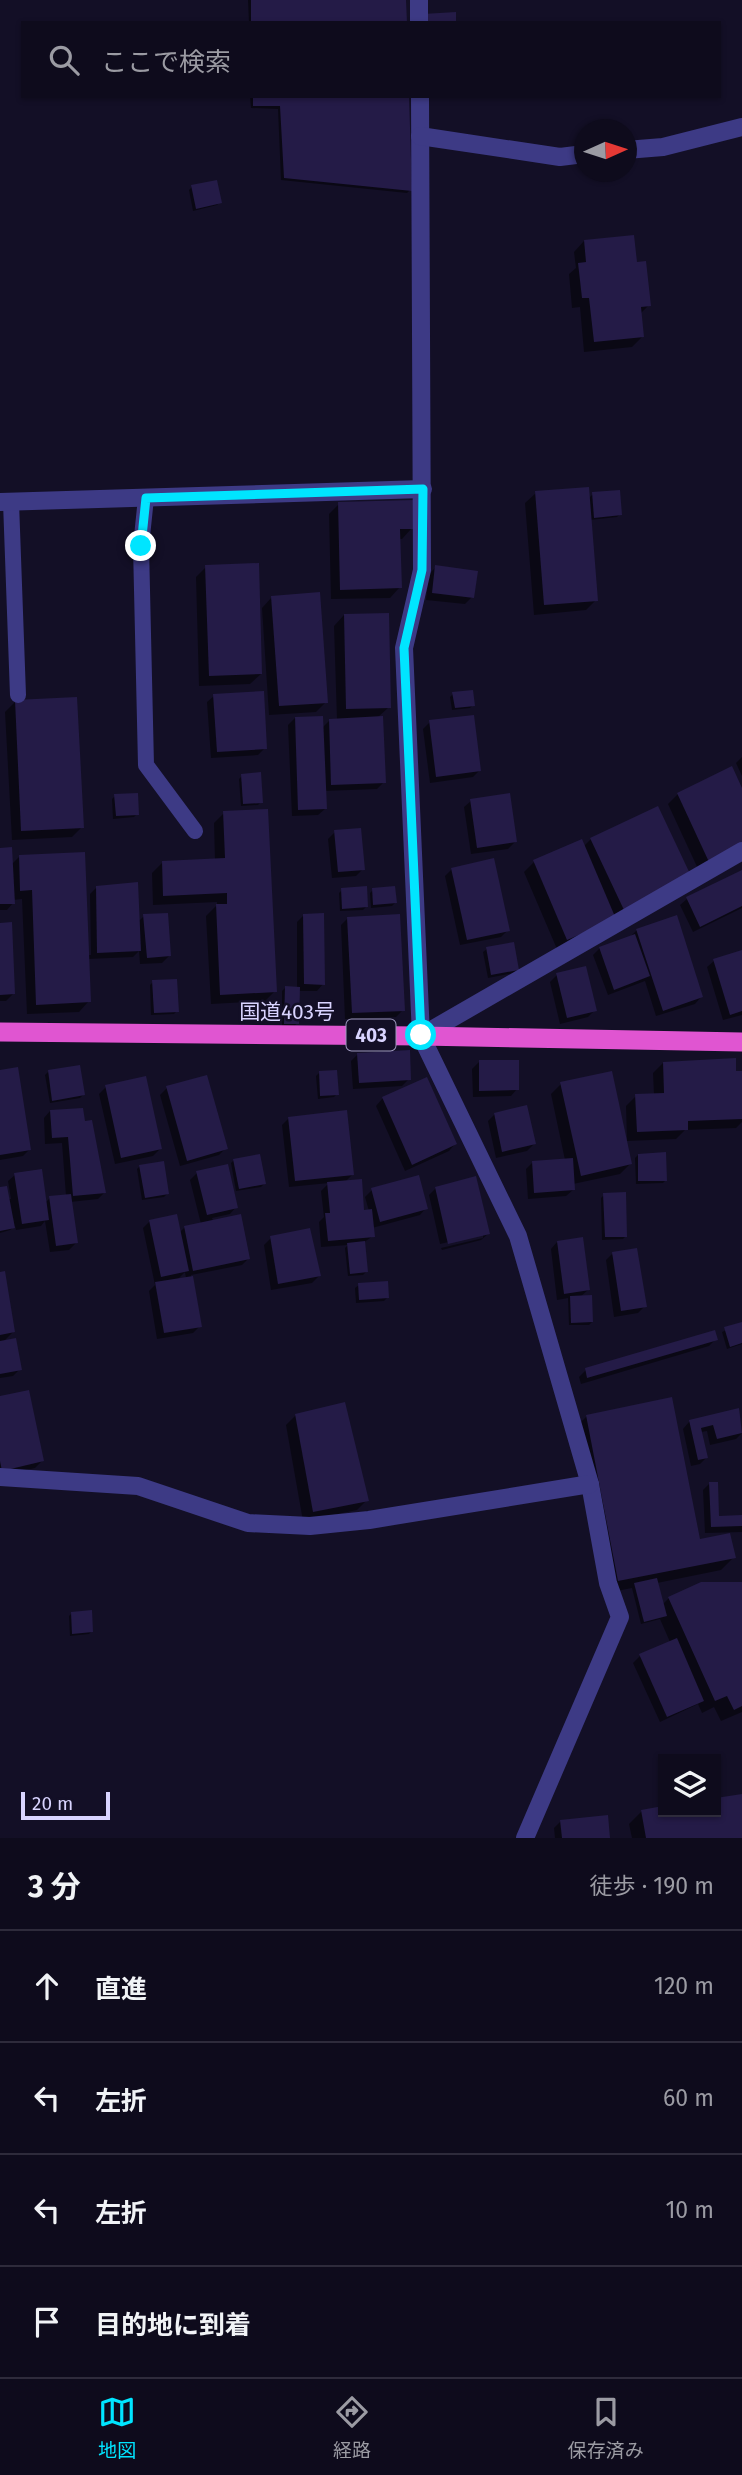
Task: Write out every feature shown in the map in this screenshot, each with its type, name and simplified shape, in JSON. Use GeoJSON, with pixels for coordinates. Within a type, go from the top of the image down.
{"type":"FeatureCollection","features":[{"type":"Feature","properties":{"kind":"highway","name":"国道403号"},"geometry":{"type":"LineString","coordinates":[[0,1032],[421,1035],[742,1042]]}},
{"type":"Feature","properties":{"kind":"street"},"geometry":{"type":"LineString","coordinates":[[419,0],[419,21]]}},
{"type":"Feature","properties":{"kind":"street"},"geometry":{"type":"LineString","coordinates":[[420,98],[422,570],[404,648],[421,1035],[518,1236],[590,1484],[608,1583],[620,1617],[525,1838]]}},
{"type":"Feature","properties":{"kind":"street"},"geometry":{"type":"LineString","coordinates":[[637,149],[663,147],[742,127]]}},
{"type":"Feature","properties":{"kind":"street"},"geometry":{"type":"LineString","coordinates":[[420,136],[560,157],[574,155]]}},
{"type":"Feature","properties":{"kind":"street"},"geometry":{"type":"LineString","coordinates":[[6,502],[423,489]]}},
{"type":"Feature","properties":{"kind":"street"},"geometry":{"type":"LineString","coordinates":[[421,1035],[742,851]]}},
{"type":"Feature","properties":{"kind":"street"},"geometry":{"type":"LineString","coordinates":[[0,1477],[138,1486],[248,1523],[310,1526],[369,1520],[590,1484]]}},
{"type":"Feature","properties":{"kind":"lane"},"geometry":{"type":"LineString","coordinates":[[146,498],[141,546],[146,765],[195,831]]}},
{"type":"Feature","properties":{"kind":"lane"},"geometry":{"type":"LineString","coordinates":[[6,502],[18,695]]}},
{"type":"Feature","properties":{"kind":"building"},"geometry":{"type":"Polygon","coordinates":[[[251,0],[406,0],[407,21],[251,21],[251,0]]]}},
{"type":"Feature","properties":{"kind":"building"},"geometry":{"type":"Polygon","coordinates":[[[456,12],[456,21],[423,21],[423,14],[456,12]]]}},
{"type":"Feature","properties":{"kind":"building"},"geometry":{"type":"Polygon","coordinates":[[[253,98],[409,98],[412,191],[284,178],[280,106],[253,106],[253,98]]]}},
{"type":"Feature","properties":{"kind":"building"},"geometry":{"type":"Polygon","coordinates":[[[217,180],[222,203],[196,209],[191,185],[217,180]]]}},
{"type":"Feature","properties":{"kind":"building"},"geometry":{"type":"Polygon","coordinates":[[[634,235],[637,262],[646,261],[651,306],[641,307],[644,337],[594,342],[589,298],[582,298],[578,263],[586,262],[584,240],[634,235]]]}},
{"type":"Feature","properties":{"kind":"building"},"geometry":{"type":"Polygon","coordinates":[[[589,487],[598,601],[544,605],[535,491],[589,487]]]}},
{"type":"Feature","properties":{"kind":"building"},"geometry":{"type":"Polygon","coordinates":[[[620,490],[622,515],[594,518],[592,492],[620,490]]]}},
{"type":"Feature","properties":{"kind":"building"},"geometry":{"type":"Polygon","coordinates":[[[413,500],[414,529],[400,529],[402,588],[340,590],[338,502],[413,500]]]}},
{"type":"Feature","properties":{"kind":"building"},"geometry":{"type":"Polygon","coordinates":[[[259,563],[262,674],[209,676],[205,565],[259,563]]]}},
{"type":"Feature","properties":{"kind":"building"},"geometry":{"type":"Polygon","coordinates":[[[435,565],[478,571],[474,598],[432,593],[435,565]]]}},
{"type":"Feature","properties":{"kind":"building"},"geometry":{"type":"Polygon","coordinates":[[[320,592],[328,703],[279,706],[271,596],[320,592]]]}},
{"type":"Feature","properties":{"kind":"building"},"geometry":{"type":"Polygon","coordinates":[[[389,613],[391,708],[346,709],[344,614],[389,613]]]}},
{"type":"Feature","properties":{"kind":"building"},"geometry":{"type":"Polygon","coordinates":[[[473,690],[475,706],[455,708],[452,692],[473,690]]]}},
{"type":"Feature","properties":{"kind":"building"},"geometry":{"type":"Polygon","coordinates":[[[264,691],[267,749],[217,752],[213,694],[264,691]]]}},
{"type":"Feature","properties":{"kind":"building"},"geometry":{"type":"Polygon","coordinates":[[[77,697],[84,828],[21,831],[15,700],[77,697]]]}},
{"type":"Feature","properties":{"kind":"building"},"geometry":{"type":"Polygon","coordinates":[[[474,715],[481,771],[436,777],[429,720],[474,715]]]}},
{"type":"Feature","properties":{"kind":"building"},"geometry":{"type":"Polygon","coordinates":[[[323,716],[327,809],[298,810],[295,717],[323,716]]]}},
{"type":"Feature","properties":{"kind":"building"},"geometry":{"type":"Polygon","coordinates":[[[383,716],[386,783],[331,785],[329,719],[383,716]]]}},
{"type":"Feature","properties":{"kind":"building"},"geometry":{"type":"Polygon","coordinates":[[[732,766],[742,788],[742,847],[709,862],[677,793],[732,766]]]}},
{"type":"Feature","properties":{"kind":"building"},"geometry":{"type":"Polygon","coordinates":[[[261,772],[263,803],[243,804],[241,774],[261,772]]]}},
{"type":"Feature","properties":{"kind":"building"},"geometry":{"type":"Polygon","coordinates":[[[138,793],[139,815],[116,816],[114,794],[138,793]]]}},
{"type":"Feature","properties":{"kind":"building"},"geometry":{"type":"Polygon","coordinates":[[[510,793],[517,842],[477,848],[470,799],[510,793]]]}},
{"type":"Feature","properties":{"kind":"building"},"geometry":{"type":"Polygon","coordinates":[[[658,806],[692,878],[624,910],[590,838],[658,806]]]}},
{"type":"Feature","properties":{"kind":"building"},"geometry":{"type":"Polygon","coordinates":[[[268,809],[277,992],[220,995],[216,904],[227,904],[227,893],[163,896],[162,861],[225,858],[223,811],[268,809]]]}},
{"type":"Feature","properties":{"kind":"building"},"geometry":{"type":"Polygon","coordinates":[[[361,828],[365,870],[338,872],[334,830],[361,828]]]}},
{"type":"Feature","properties":{"kind":"building"},"geometry":{"type":"Polygon","coordinates":[[[582,839],[616,919],[567,940],[533,860],[582,839]]]}},
{"type":"Feature","properties":{"kind":"building"},"geometry":{"type":"Polygon","coordinates":[[[12,847],[15,904],[0,904],[0,848],[12,847]]]}},
{"type":"Feature","properties":{"kind":"building"},"geometry":{"type":"Polygon","coordinates":[[[85,852],[91,1002],[36,1005],[32,890],[20,891],[19,855],[85,852]]]}},
{"type":"Feature","properties":{"kind":"building"},"geometry":{"type":"Polygon","coordinates":[[[494,858],[510,931],[467,940],[451,868],[494,858]]]}},
{"type":"Feature","properties":{"kind":"building"},"geometry":{"type":"Polygon","coordinates":[[[742,870],[742,906],[700,927],[686,897],[742,870]]]}},
{"type":"Feature","properties":{"kind":"building"},"geometry":{"type":"Polygon","coordinates":[[[138,882],[141,951],[97,953],[96,886],[138,882]]]}},
{"type":"Feature","properties":{"kind":"building"},"geometry":{"type":"Polygon","coordinates":[[[367,886],[368,907],[342,909],[341,888],[367,886]]]}},
{"type":"Feature","properties":{"kind":"building"},"geometry":{"type":"Polygon","coordinates":[[[395,886],[397,903],[373,905],[372,888],[395,886]]]}},
{"type":"Feature","properties":{"kind":"building"},"geometry":{"type":"Polygon","coordinates":[[[168,913],[171,956],[147,958],[143,914],[168,913]]]}},
{"type":"Feature","properties":{"kind":"building"},"geometry":{"type":"Polygon","coordinates":[[[324,913],[325,985],[304,984],[303,914],[324,913]]]}},
{"type":"Feature","properties":{"kind":"building"},"geometry":{"type":"Polygon","coordinates":[[[400,914],[405,1011],[352,1013],[347,917],[400,914]]]}},
{"type":"Feature","properties":{"kind":"building"},"geometry":{"type":"Polygon","coordinates":[[[677,915],[703,997],[663,1011],[636,929],[677,915]]]}},
{"type":"Feature","properties":{"kind":"building"},"geometry":{"type":"Polygon","coordinates":[[[12,922],[15,994],[0,995],[0,923],[12,922]]]}},
{"type":"Feature","properties":{"kind":"building"},"geometry":{"type":"Polygon","coordinates":[[[635,934],[650,976],[614,990],[599,947],[635,934]]]}},
{"type":"Feature","properties":{"kind":"building"},"geometry":{"type":"Polygon","coordinates":[[[514,942],[519,970],[491,975],[486,947],[514,942]]]}},
{"type":"Feature","properties":{"kind":"building"},"geometry":{"type":"Polygon","coordinates":[[[742,950],[742,1011],[730,1015],[713,959],[742,950]]]}},
{"type":"Feature","properties":{"kind":"building"},"geometry":{"type":"Polygon","coordinates":[[[586,966],[597,1011],[567,1018],[556,973],[586,966]]]}},
{"type":"Feature","properties":{"kind":"building"},"geometry":{"type":"Polygon","coordinates":[[[177,979],[179,1012],[154,1013],[152,980],[177,979]]]}},
{"type":"Feature","properties":{"kind":"building"},"geometry":{"type":"Polygon","coordinates":[[[285,986],[300,987],[299,1024],[284,1024],[285,986]]]}},
{"type":"Feature","properties":{"kind":"building"},"geometry":{"type":"Polygon","coordinates":[[[410,1050],[411,1080],[359,1083],[357,1053],[410,1050]]]}},
{"type":"Feature","properties":{"kind":"building"},"geometry":{"type":"Polygon","coordinates":[[[736,1058],[736,1071],[742,1071],[742,1119],[688,1121],[688,1130],[637,1132],[635,1094],[664,1093],[663,1062],[736,1058]]]}},
{"type":"Feature","properties":{"kind":"building"},"geometry":{"type":"Polygon","coordinates":[[[479,1060],[519,1060],[519,1090],[479,1091],[479,1060]]]}},
{"type":"Feature","properties":{"kind":"building"},"geometry":{"type":"Polygon","coordinates":[[[80,1065],[85,1095],[52,1101],[48,1070],[80,1065]]]}},
{"type":"Feature","properties":{"kind":"building"},"geometry":{"type":"Polygon","coordinates":[[[18,1067],[31,1150],[0,1155],[0,1070],[18,1067]]]}},
{"type":"Feature","properties":{"kind":"building"},"geometry":{"type":"Polygon","coordinates":[[[337,1070],[339,1095],[320,1096],[319,1071],[337,1070]]]}},
{"type":"Feature","properties":{"kind":"building"},"geometry":{"type":"Polygon","coordinates":[[[612,1071],[632,1164],[581,1176],[560,1082],[612,1071]]]}},
{"type":"Feature","properties":{"kind":"building"},"geometry":{"type":"Polygon","coordinates":[[[207,1075],[228,1149],[187,1161],[166,1086],[207,1075]]]}},
{"type":"Feature","properties":{"kind":"building"},"geometry":{"type":"Polygon","coordinates":[[[146,1076],[162,1149],[121,1158],[105,1085],[146,1076]]]}},
{"type":"Feature","properties":{"kind":"building"},"geometry":{"type":"Polygon","coordinates":[[[427,1077],[457,1144],[412,1165],[382,1097],[427,1077]]]}},
{"type":"Feature","properties":{"kind":"building"},"geometry":{"type":"Polygon","coordinates":[[[527,1105],[536,1144],[502,1152],[494,1113],[527,1105]]]}},
{"type":"Feature","properties":{"kind":"building"},"geometry":{"type":"Polygon","coordinates":[[[83,1108],[85,1121],[92,1120],[106,1193],[73,1196],[68,1137],[52,1138],[50,1110],[83,1108]]]}},
{"type":"Feature","properties":{"kind":"building"},"geometry":{"type":"Polygon","coordinates":[[[347,1110],[354,1175],[295,1181],[288,1117],[347,1110]]]}},
{"type":"Feature","properties":{"kind":"building"},"geometry":{"type":"Polygon","coordinates":[[[666,1152],[667,1181],[638,1181],[638,1154],[666,1152]]]}},
{"type":"Feature","properties":{"kind":"building"},"geometry":{"type":"Polygon","coordinates":[[[260,1154],[266,1184],[239,1189],[233,1159],[260,1154]]]}},
{"type":"Feature","properties":{"kind":"building"},"geometry":{"type":"Polygon","coordinates":[[[573,1158],[575,1190],[534,1193],[532,1161],[573,1158]]]}},
{"type":"Feature","properties":{"kind":"building"},"geometry":{"type":"Polygon","coordinates":[[[164,1161],[169,1194],[145,1198],[139,1165],[164,1161]]]}},
{"type":"Feature","properties":{"kind":"building"},"geometry":{"type":"Polygon","coordinates":[[[228,1164],[238,1208],[207,1215],[196,1171],[228,1164]]]}},
{"type":"Feature","properties":{"kind":"building"},"geometry":{"type":"Polygon","coordinates":[[[42,1169],[49,1220],[22,1224],[14,1173],[42,1169]]]}},
{"type":"Feature","properties":{"kind":"building"},"geometry":{"type":"Polygon","coordinates":[[[419,1175],[428,1209],[380,1222],[371,1188],[419,1175]]]}},
{"type":"Feature","properties":{"kind":"building"},"geometry":{"type":"Polygon","coordinates":[[[476,1176],[490,1234],[448,1244],[435,1187],[476,1176]]]}},
{"type":"Feature","properties":{"kind":"building"},"geometry":{"type":"Polygon","coordinates":[[[362,1179],[364,1210],[372,1209],[375,1237],[328,1241],[325,1213],[330,1213],[327,1182],[362,1179]]]}},
{"type":"Feature","properties":{"kind":"building"},"geometry":{"type":"Polygon","coordinates":[[[7,1186],[15,1228],[0,1231],[0,1187],[7,1186]]]}},
{"type":"Feature","properties":{"kind":"building"},"geometry":{"type":"Polygon","coordinates":[[[626,1192],[627,1237],[605,1237],[603,1193],[626,1192]]]}},
{"type":"Feature","properties":{"kind":"building"},"geometry":{"type":"Polygon","coordinates":[[[71,1194],[78,1243],[56,1246],[49,1196],[71,1194]]]}},
{"type":"Feature","properties":{"kind":"building"},"geometry":{"type":"Polygon","coordinates":[[[177,1214],[189,1271],[161,1277],[149,1220],[177,1214]]]}},
{"type":"Feature","properties":{"kind":"building"},"geometry":{"type":"Polygon","coordinates":[[[241,1214],[250,1259],[193,1271],[184,1226],[241,1214]]]}},
{"type":"Feature","properties":{"kind":"building"},"geometry":{"type":"Polygon","coordinates":[[[310,1228],[321,1276],[278,1284],[270,1236],[310,1228]]]}},
{"type":"Feature","properties":{"kind":"building"},"geometry":{"type":"Polygon","coordinates":[[[583,1237],[590,1290],[564,1294],[557,1241],[583,1237]]]}},
{"type":"Feature","properties":{"kind":"building"},"geometry":{"type":"Polygon","coordinates":[[[365,1241],[368,1272],[350,1274],[347,1243],[365,1241]]]}},
{"type":"Feature","properties":{"kind":"building"},"geometry":{"type":"Polygon","coordinates":[[[637,1248],[647,1307],[621,1311],[612,1252],[637,1248]]]}},
{"type":"Feature","properties":{"kind":"building"},"geometry":{"type":"Polygon","coordinates":[[[5,1271],[15,1332],[0,1335],[0,1272],[5,1271]]]}},
{"type":"Feature","properties":{"kind":"building"},"geometry":{"type":"Polygon","coordinates":[[[193,1276],[202,1327],[164,1333],[155,1282],[193,1276]]]}},
{"type":"Feature","properties":{"kind":"building"},"geometry":{"type":"Polygon","coordinates":[[[388,1281],[389,1298],[359,1300],[358,1283],[388,1281]]]}},
{"type":"Feature","properties":{"kind":"building"},"geometry":{"type":"Polygon","coordinates":[[[592,1295],[593,1322],[571,1323],[570,1296],[592,1295]]]}},
{"type":"Feature","properties":{"kind":"building"},"geometry":{"type":"Polygon","coordinates":[[[742,1322],[742,1343],[730,1347],[724,1327],[742,1322]]]}},
{"type":"Feature","properties":{"kind":"building"},"geometry":{"type":"Polygon","coordinates":[[[715,1330],[718,1340],[587,1378],[585,1368],[715,1330]]]}},
{"type":"Feature","properties":{"kind":"building"},"geometry":{"type":"Polygon","coordinates":[[[16,1338],[22,1370],[0,1374],[0,1341],[16,1338]]]}},
{"type":"Feature","properties":{"kind":"building"},"geometry":{"type":"Polygon","coordinates":[[[29,1390],[44,1461],[2,1471],[0,1396],[29,1390]]]}},
{"type":"Feature","properties":{"kind":"building"},"geometry":{"type":"Polygon","coordinates":[[[672,1397],[700,1539],[730,1533],[736,1558],[618,1581],[586,1415],[672,1397]]]}},
{"type":"Feature","properties":{"kind":"building"},"geometry":{"type":"Polygon","coordinates":[[[345,1402],[369,1501],[313,1512],[295,1414],[345,1402]]]}},
{"type":"Feature","properties":{"kind":"building"},"geometry":{"type":"Polygon","coordinates":[[[739,1408],[742,1433],[717,1439],[713,1425],[701,1428],[708,1458],[698,1460],[689,1420],[739,1408]]]}},
{"type":"Feature","properties":{"kind":"building"},"geometry":{"type":"Polygon","coordinates":[[[709,1482],[718,1482],[719,1516],[742,1515],[742,1526],[711,1527],[709,1482]]]}},
{"type":"Feature","properties":{"kind":"building"},"geometry":{"type":"Polygon","coordinates":[[[657,1578],[667,1616],[644,1622],[634,1583],[657,1578]]]}},
{"type":"Feature","properties":{"kind":"building"},"geometry":{"type":"Polygon","coordinates":[[[701,1582],[742,1582],[742,1706],[734,1710],[727,1696],[715,1701],[668,1597],[701,1582]]]}},
{"type":"Feature","properties":{"kind":"building"},"geometry":{"type":"Polygon","coordinates":[[[92,1610],[93,1632],[72,1634],[71,1612],[92,1610]]]}},
{"type":"Feature","properties":{"kind":"building"},"geometry":{"type":"Polygon","coordinates":[[[677,1638],[704,1701],[667,1717],[639,1654],[677,1638]]]}},
{"type":"Feature","properties":{"kind":"building"},"geometry":{"type":"Polygon","coordinates":[[[742,1794],[742,1838],[646,1838],[641,1810],[658,1807],[658,1817],[721,1817],[721,1797],[742,1794]]]}},
{"type":"Feature","properties":{"kind":"building"},"geometry":{"type":"Polygon","coordinates":[[[608,1815],[610,1838],[562,1838],[560,1820],[608,1815]]]}},
{"type":"Feature","properties":{"kind":"route"},"geometry":{"type":"LineString","coordinates":[[141,546],[146,498],[423,489],[422,570],[404,648],[421,1035]]}}]}
